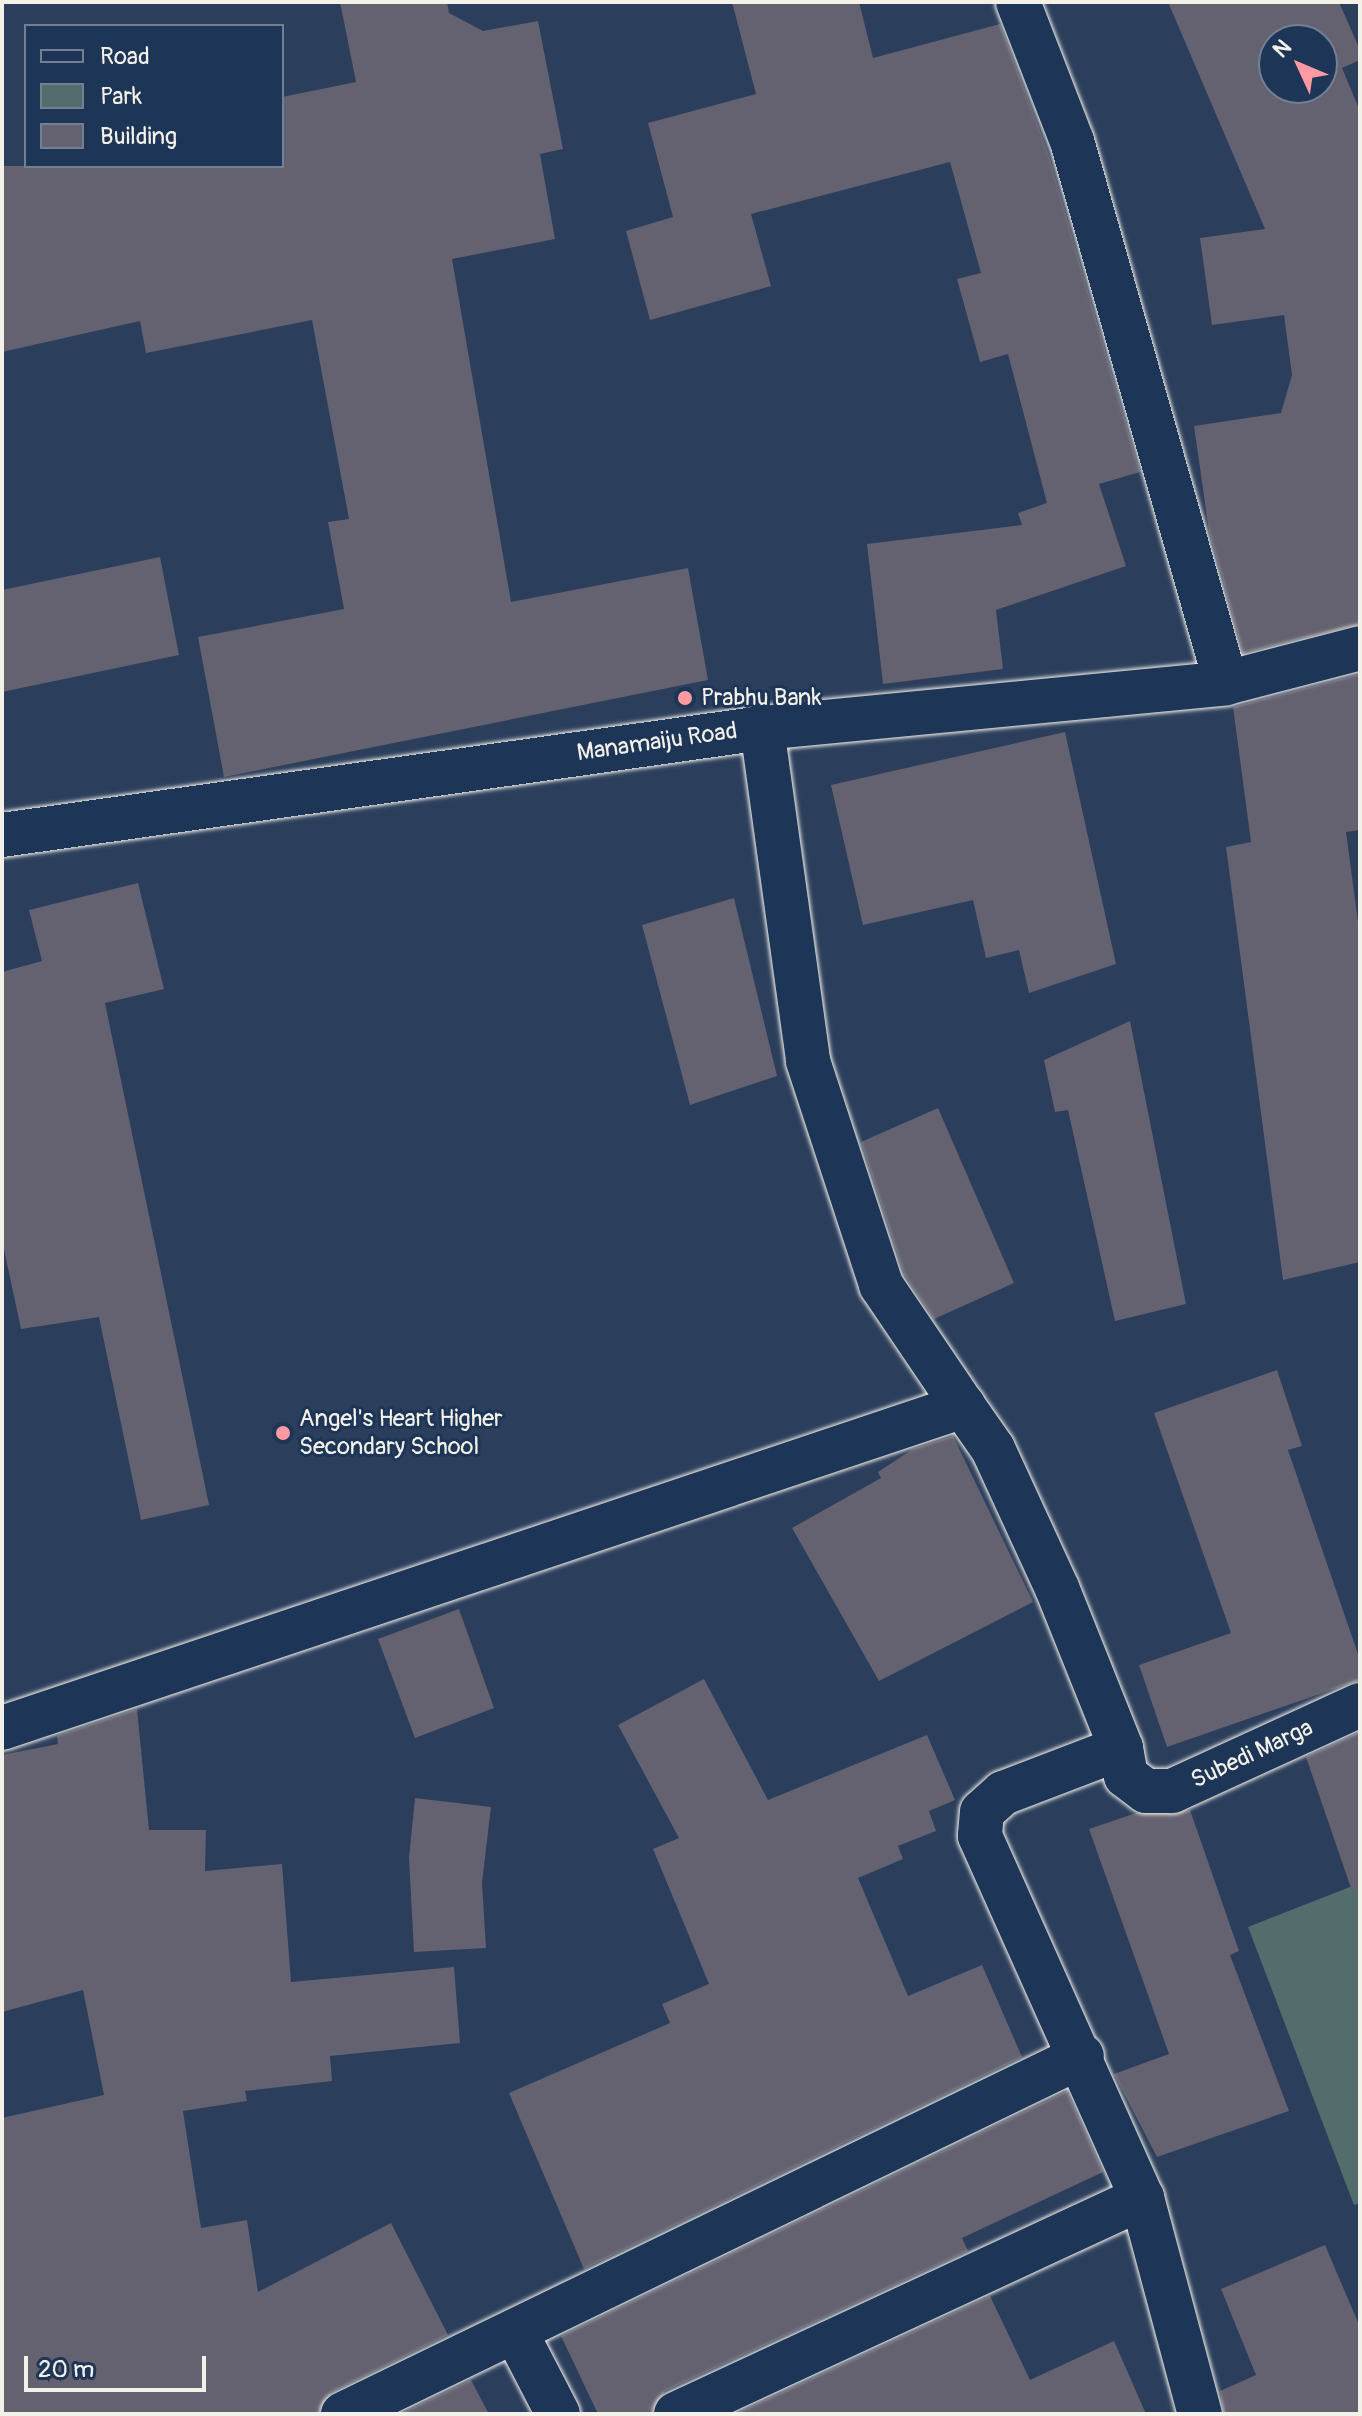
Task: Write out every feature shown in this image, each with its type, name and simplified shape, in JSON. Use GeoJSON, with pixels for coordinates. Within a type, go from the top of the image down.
{"type":"FeatureCollection","features":[{"type":"Feature","properties":{"kind":"street"},"geometry":{"type":"LineString","coordinates":[[1018,2],[1072,141],[1226,683]]}},
{"type":"Feature","properties":{"kind":"street","name":"Manamaiju Road"},"geometry":{"type":"LineString","coordinates":[[2,835],[762,728],[1226,683],[1360,648]]}},
{"type":"Feature","properties":{"kind":"street","name":"Subedi Marga"},"geometry":{"type":"LineString","coordinates":[[762,728],[808,1061],[881,1285],[993,1449],[1044,1560],[1121,1748],[1126,1776],[1146,1791],[1172,1791],[1360,1705]]}},
{"type":"Feature","properties":{"kind":"street"},"geometry":{"type":"LineString","coordinates":[[2,1728],[963,1406]]}},
{"type":"Feature","properties":{"kind":"street"},"geometry":{"type":"LineString","coordinates":[[1121,1748],[1003,1793],[982,1812],[980,1836],[1082,2056],[1142,2198],[1200,2414]]}},
{"type":"Feature","properties":{"kind":"street"},"geometry":{"type":"LineString","coordinates":[[343,2414],[1082,2056]]}},
{"type":"Feature","properties":{"kind":"street"},"geometry":{"type":"LineString","coordinates":[[676,2414],[1142,2198]]}},
{"type":"Feature","properties":{"kind":"street"},"geometry":{"type":"LineString","coordinates":[[515,2331],[558,2414]]}},
{"type":"Feature","properties":{"kind":"green space"},"geometry":{"type":"Polygon","coordinates":[[[1360,1883],[1360,2203],[1354,2205],[1248,1927],[1360,1883]]]}},
{"type":"Feature","properties":{"kind":"building"},"geometry":{"type":"Polygon","coordinates":[[[340,2],[447,2],[449,13],[483,31],[538,21],[563,149],[540,154],[555,239],[452,259],[511,602],[688,568],[708,680],[224,777],[198,637],[344,609],[328,522],[349,519],[312,320],[146,353],[140,321],[2,352],[2,166],[284,168],[284,97],[356,82],[340,2]]]}},
{"type":"Feature","properties":{"kind":"building"},"geometry":{"type":"Polygon","coordinates":[[[732,2],[859,2],[873,58],[1000,24],[1048,152],[1140,472],[1099,484],[1126,566],[996,610],[1003,669],[883,684],[867,544],[1022,525],[1018,513],[1047,503],[1008,354],[980,362],[957,279],[981,273],[950,162],[751,214],[771,286],[650,320],[626,231],[673,217],[648,123],[756,94],[732,2]]]}},
{"type":"Feature","properties":{"kind":"building"},"geometry":{"type":"Polygon","coordinates":[[[1168,2],[1339,2],[1360,50],[1360,60],[1342,68],[1360,111],[1360,624],[1243,653],[1209,531],[1194,426],[1281,413],[1292,375],[1284,315],[1212,325],[1200,238],[1265,229],[1168,2]]]}},
{"type":"Feature","properties":{"kind":"building"},"geometry":{"type":"Polygon","coordinates":[[[160,557],[179,655],[2,692],[2,590],[160,557]]]}},
{"type":"Feature","properties":{"kind":"building"},"geometry":{"type":"Polygon","coordinates":[[[1360,674],[1360,830],[1346,832],[1360,937],[1360,1262],[1283,1280],[1226,847],[1251,842],[1233,707],[1360,674]]]}},
{"type":"Feature","properties":{"kind":"building"},"geometry":{"type":"Polygon","coordinates":[[[1065,732],[1116,964],[1029,993],[1019,950],[986,958],[973,900],[863,925],[831,785],[1065,732]]]}},
{"type":"Feature","properties":{"kind":"building"},"geometry":{"type":"Polygon","coordinates":[[[138,883],[164,989],[105,1003],[209,1505],[141,1520],[99,1317],[21,1329],[2,1240],[2,972],[42,961],[29,910],[138,883]]]}},
{"type":"Feature","properties":{"kind":"building"},"geometry":{"type":"Polygon","coordinates":[[[734,898],[777,1076],[690,1105],[642,925],[734,898]]]}},
{"type":"Feature","properties":{"kind":"building"},"geometry":{"type":"Polygon","coordinates":[[[1130,1021],[1186,1304],[1115,1321],[1068,1110],[1055,1112],[1044,1060],[1130,1021]]]}},
{"type":"Feature","properties":{"kind":"building"},"geometry":{"type":"Polygon","coordinates":[[[938,1108],[1014,1283],[934,1319],[904,1274],[861,1142],[938,1108]]]}},
{"type":"Feature","properties":{"kind":"building"},"geometry":{"type":"Polygon","coordinates":[[[1277,1370],[1302,1446],[1288,1450],[1360,1660],[1360,1680],[1167,1747],[1139,1665],[1231,1633],[1154,1413],[1277,1370]]]}},
{"type":"Feature","properties":{"kind":"building"},"geometry":{"type":"Polygon","coordinates":[[[953,1436],[1033,1602],[879,1681],[792,1528],[881,1478],[878,1472],[913,1449],[953,1436]]]}},
{"type":"Feature","properties":{"kind":"building"},"geometry":{"type":"Polygon","coordinates":[[[459,1609],[494,1708],[415,1738],[378,1639],[459,1609]]]}},
{"type":"Feature","properties":{"kind":"building"},"geometry":{"type":"Polygon","coordinates":[[[704,1679],[768,1800],[927,1735],[955,1800],[929,1811],[936,1831],[898,1846],[903,1859],[858,1878],[908,1996],[982,1965],[1022,2057],[584,2269],[509,2093],[670,2023],[662,2004],[709,1984],[653,1849],[679,1838],[618,1725],[704,1679]]]}},
{"type":"Feature","properties":{"kind":"building"},"geometry":{"type":"Polygon","coordinates":[[[137,1709],[149,1830],[206,1830],[205,1871],[282,1864],[291,1982],[454,1967],[460,2043],[330,2056],[332,2081],[245,2091],[247,2101],[183,2111],[201,2228],[247,2220],[258,2292],[391,2223],[448,2335],[332,2392],[318,2414],[2,2414],[2,2118],[104,2095],[83,1990],[2,2012],[2,1755],[58,1744],[57,1736],[137,1709]]]}},
{"type":"Feature","properties":{"kind":"building"},"geometry":{"type":"Polygon","coordinates":[[[1360,1732],[1360,1889],[1352,1891],[1306,1757],[1360,1732]]]}},
{"type":"Feature","properties":{"kind":"building"},"geometry":{"type":"Polygon","coordinates":[[[415,1798],[491,1807],[482,1883],[486,1948],[414,1952],[409,1858],[415,1798]]]}},
{"type":"Feature","properties":{"kind":"building"},"geometry":{"type":"Polygon","coordinates":[[[1190,1810],[1239,1951],[1230,1955],[1289,2111],[1157,2157],[1114,2074],[1169,2054],[1089,1829],[1136,1813],[1190,1810]]]}},
{"type":"Feature","properties":{"kind":"building"},"geometry":{"type":"Polygon","coordinates":[[[1067,2091],[1103,2172],[962,2238],[968,2251],[665,2391],[651,2414],[598,2414],[561,2336],[1067,2091]]]}},
{"type":"Feature","properties":{"kind":"building"},"geometry":{"type":"Polygon","coordinates":[[[1325,2245],[1360,2327],[1360,2414],[1224,2414],[1220,2391],[1256,2375],[1221,2289],[1325,2245]]]}},
{"type":"Feature","properties":{"kind":"building"},"geometry":{"type":"Polygon","coordinates":[[[990,2296],[1030,2380],[1114,2341],[1146,2414],[735,2414],[990,2296]]]}},
{"type":"Feature","properties":{"kind":"building"},"geometry":{"type":"Polygon","coordinates":[[[471,2380],[489,2414],[400,2414],[471,2380]]]}},
{"type":"Feature","properties":{"kind":"place","name":"Prabhu Bank"},"geometry":{"type":"Point","coordinates":[685,698]}},
{"type":"Feature","properties":{"kind":"place","name":"Angel's Heart Higher Secondary School"},"geometry":{"type":"Point","coordinates":[283,1433]}}]}
